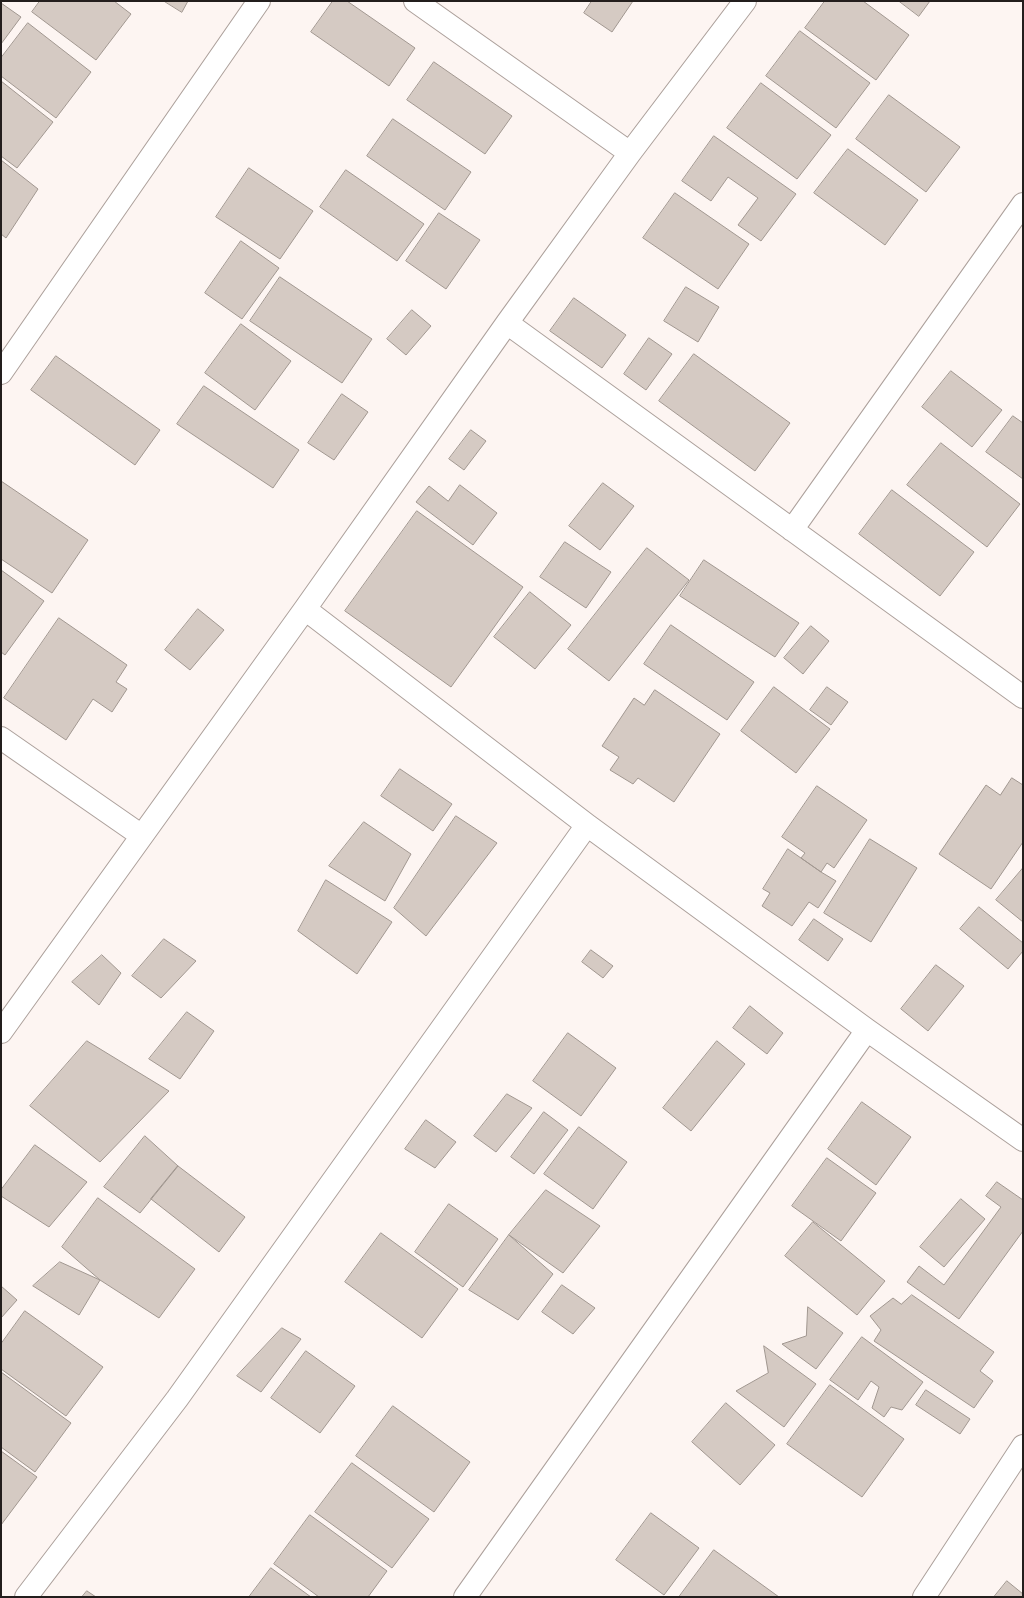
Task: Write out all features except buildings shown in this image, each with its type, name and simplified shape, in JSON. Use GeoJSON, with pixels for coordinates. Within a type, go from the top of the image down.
{"type":"FeatureCollection","features":[{"type":"Feature","properties":{"kind":"street"},"geometry":{"type":"LineString","coordinates":[[1,373],[259,1]]}},
{"type":"Feature","properties":{"kind":"street"},"geometry":{"type":"LineString","coordinates":[[415,1],[630,153]]}},
{"type":"Feature","properties":{"kind":"street"},"geometry":{"type":"LineString","coordinates":[[1,1032],[305,609],[507,323],[630,153],[745,1]]}},
{"type":"Feature","properties":{"kind":"street"},"geometry":{"type":"LineString","coordinates":[[792,530],[1023,204]]}},
{"type":"Feature","properties":{"kind":"street"},"geometry":{"type":"LineString","coordinates":[[507,323],[1023,697]]}},
{"type":"Feature","properties":{"kind":"street"},"geometry":{"type":"LineString","coordinates":[[305,609],[587,825],[867,1030],[1023,1140]]}},
{"type":"Feature","properties":{"kind":"street"},"geometry":{"type":"LineString","coordinates":[[1,738],[142,836]]}},
{"type":"Feature","properties":{"kind":"street"},"geometry":{"type":"LineString","coordinates":[[26,1597],[177,1399],[587,825]]}},
{"type":"Feature","properties":{"kind":"street"},"geometry":{"type":"LineString","coordinates":[[465,1597],[867,1030]]}},
{"type":"Feature","properties":{"kind":"street"},"geometry":{"type":"LineString","coordinates":[[924,1597],[1023,1446]]}}]}
